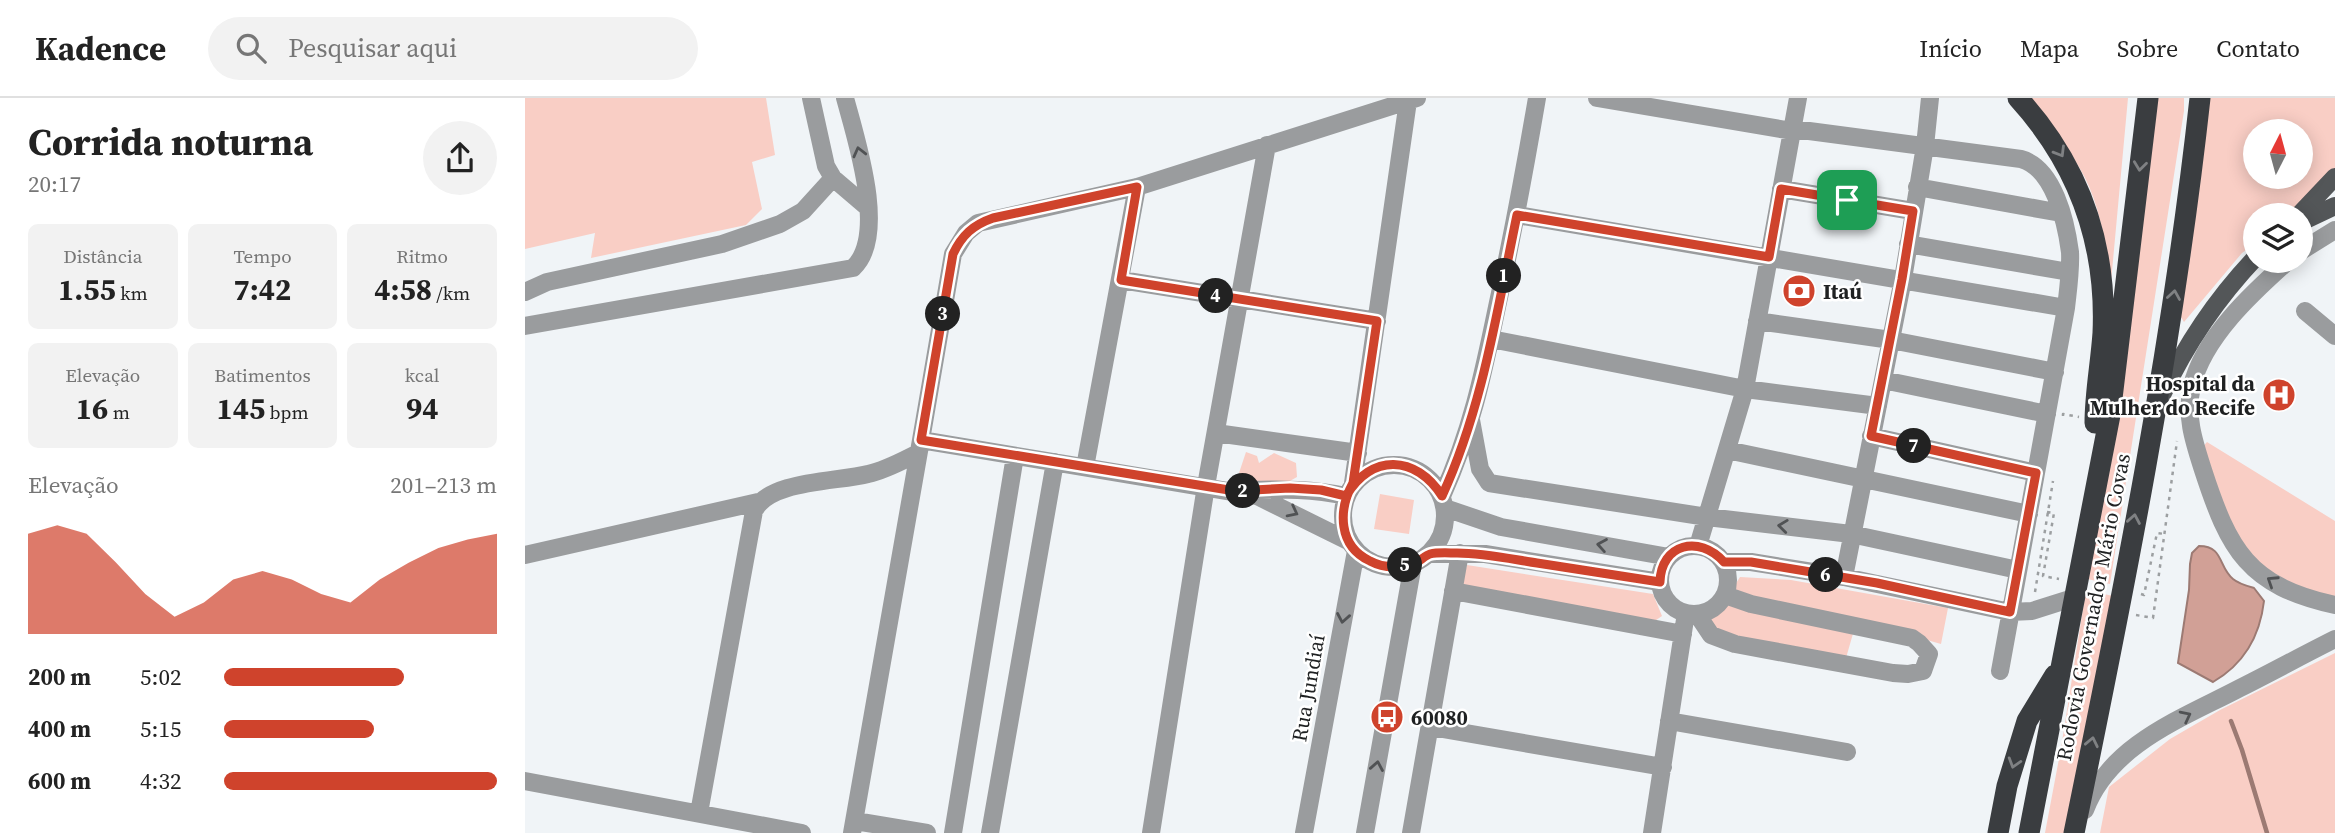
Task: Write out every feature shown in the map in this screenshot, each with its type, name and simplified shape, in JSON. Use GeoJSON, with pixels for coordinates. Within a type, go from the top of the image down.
{"type":"FeatureCollection","features":[{"type":"Feature","properties":{"kind":"highway"},"geometry":{"type":"LineString","coordinates":[[2018,98],[2041,123],[2064,157],[2084,202],[2098,245],[2103,332],[2095,418],[2095,499]]}},
{"type":"Feature","properties":{"kind":"highway","name":"Rodovia Governador Mário Covas"},"geometry":{"type":"LineString","coordinates":[[2029,833],[2110,415],[2148,98]]}},
{"type":"Feature","properties":{"kind":"highway","name":"Rodovia Governador Mário Covas"},"geometry":{"type":"LineString","coordinates":[[2075,833],[2157,407],[2182,249],[2200,98]]}},
{"type":"Feature","properties":{"kind":"highway"},"geometry":{"type":"LineString","coordinates":[[1998,833],[2007,786],[2027,722],[2064,658]]}},
{"type":"Feature","properties":{"kind":"main road"},"geometry":{"type":"LineString","coordinates":[[2310,203],[2335,177]]}},
{"type":"Feature","properties":{"kind":"main road"},"geometry":{"type":"LineString","coordinates":[[2313,216],[2335,206]]}},
{"type":"Feature","properties":{"kind":"main road"},"geometry":{"type":"LineString","coordinates":[[2157,407],[2194,334],[2243,271]]}},
{"type":"Feature","properties":{"kind":"street"},"geometry":{"type":"LineString","coordinates":[[811,98],[822,152],[832,178],[867,207]]}},
{"type":"Feature","properties":{"kind":"street"},"geometry":{"type":"LineString","coordinates":[[525,326],[853,268],[865,251],[870,225],[862,166],[845,98]]}},
{"type":"Feature","properties":{"kind":"street"},"geometry":{"type":"LineString","coordinates":[[1365,833],[1421,559],[1443,533],[1444,502],[1482,382],[1517,215],[1537,98]]}},
{"type":"Feature","properties":{"kind":"street"},"geometry":{"type":"LineString","coordinates":[[1597,98],[1792,131],[1925,146],[2033,163],[2043,171],[2061,213],[2070,254],[2066,308],[2047,414],[2045,474],[2029,514],[2000,671]]}},
{"type":"Feature","properties":{"kind":"street"},"geometry":{"type":"LineString","coordinates":[[1698,546],[1745,389],[1798,98]]}},
{"type":"Feature","properties":{"kind":"street"},"geometry":{"type":"LineString","coordinates":[[1844,577],[1902,279],[1925,146],[1930,98]]}},
{"type":"Feature","properties":{"kind":"street"},"geometry":{"type":"LineString","coordinates":[[927,833],[854,827],[953,254],[966,233],[978,223],[1137,187],[1413,99],[1358,453],[1350,490],[1342,511],[1343,526],[1352,546]]}},
{"type":"Feature","properties":{"kind":"street"},"geometry":{"type":"LineString","coordinates":[[1151,833],[1206,486],[1267,145]]}},
{"type":"Feature","properties":{"kind":"street"},"geometry":{"type":"LineString","coordinates":[[525,292],[547,282],[722,244],[780,224],[803,211],[832,178]]}},
{"type":"Feature","properties":{"kind":"street"},"geometry":{"type":"LineString","coordinates":[[1085,467],[1137,187]]}},
{"type":"Feature","properties":{"kind":"street"},"geometry":{"type":"LineString","coordinates":[[1917,187],[2061,213]]}},
{"type":"Feature","properties":{"kind":"street"},"geometry":{"type":"LineString","coordinates":[[1781,189],[1913,211]]}},
{"type":"Feature","properties":{"kind":"street"},"geometry":{"type":"LineString","coordinates":[[1517,215],[2066,308]]}},
{"type":"Feature","properties":{"kind":"street"},"geometry":{"type":"LineString","coordinates":[[2313,244],[2335,230]]}},
{"type":"Feature","properties":{"kind":"street"},"geometry":{"type":"LineString","coordinates":[[1908,244],[2069,272]]}},
{"type":"Feature","properties":{"kind":"street"},"geometry":{"type":"LineString","coordinates":[[2274,273],[2257,288],[2214,339],[2192,385],[2191,430],[2218,517],[2241,555],[2255,570],[2286,590],[2335,605]]}},
{"type":"Feature","properties":{"kind":"street"},"geometry":{"type":"LineString","coordinates":[[1121,280],[1377,321]]}},
{"type":"Feature","properties":{"kind":"street"},"geometry":{"type":"LineString","coordinates":[[2305,311],[2335,336]]}},
{"type":"Feature","properties":{"kind":"street"},"geometry":{"type":"LineString","coordinates":[[1757,321],[1891,340],[2055,372]]}},
{"type":"Feature","properties":{"kind":"street"},"geometry":{"type":"LineString","coordinates":[[1490,339],[1745,389],[1878,406]]}},
{"type":"Feature","properties":{"kind":"street"},"geometry":{"type":"LineString","coordinates":[[1883,380],[2047,414]]}},
{"type":"Feature","properties":{"kind":"street"},"geometry":{"type":"LineString","coordinates":[[1471,420],[1480,469],[1489,482],[1707,517],[1851,534],[2018,570]]}},
{"type":"Feature","properties":{"kind":"street"},"geometry":{"type":"LineString","coordinates":[[1216,433],[1358,453]]}},
{"type":"Feature","properties":{"kind":"street"},"geometry":{"type":"LineString","coordinates":[[1871,436],[2045,474]]}},
{"type":"Feature","properties":{"kind":"street"},"geometry":{"type":"LineString","coordinates":[[525,555],[758,502],[776,491],[879,471],[919,447],[1015,456],[1257,496],[1352,546],[1368,561],[1383,566],[1398,567],[1421,559],[1460,553],[1485,554],[1660,582]]}},
{"type":"Feature","properties":{"kind":"street"},"geometry":{"type":"LineString","coordinates":[[1727,450],[2029,514]]}},
{"type":"Feature","properties":{"kind":"street"},"geometry":{"type":"LineString","coordinates":[[953,833],[1015,456]]}},
{"type":"Feature","properties":{"kind":"street"},"geometry":{"type":"LineString","coordinates":[[990,833],[1055,462]]}},
{"type":"Feature","properties":{"kind":"street"},"geometry":{"type":"LineString","coordinates":[[1235,491],[1290,488],[1350,490],[1367,471],[1384,465],[1401,465],[1418,470],[1432,481],[1444,502],[1501,527],[1669,556]]}},
{"type":"Feature","properties":{"kind":"street"},"geometry":{"type":"LineString","coordinates":[[699,813],[758,502]]}},
{"type":"Feature","properties":{"kind":"street","name":"Rua Jundiaí"},"geometry":{"type":"LineString","coordinates":[[1304,833],[1352,546]]}},
{"type":"Feature","properties":{"kind":"street"},"geometry":{"type":"LineString","coordinates":[[1691,614],[1709,611],[1719,605],[1729,584],[1724,562],[1716,553],[1698,546],[1682,547],[1669,556],[1661,570],[1660,582],[1666,600],[1675,608],[1691,614],[1711,635],[1735,644],[1892,673],[1916,673],[1923,671],[1927,664],[1929,654],[1912,638],[1751,604],[1725,595]]}},
{"type":"Feature","properties":{"kind":"street"},"geometry":{"type":"LineString","coordinates":[[1411,833],[1460,553]]}},
{"type":"Feature","properties":{"kind":"street"},"geometry":{"type":"LineString","coordinates":[[1724,562],[1751,562],[1844,577],[2010,612],[2032,611],[2076,597]]}},
{"type":"Feature","properties":{"kind":"street"},"geometry":{"type":"LineString","coordinates":[[1453,592],[1683,634]]}},
{"type":"Feature","properties":{"kind":"street"},"geometry":{"type":"LineString","coordinates":[[1652,833],[1683,634],[1691,614]]}},
{"type":"Feature","properties":{"kind":"street"},"geometry":{"type":"LineString","coordinates":[[2075,833],[2092,792],[2121,758],[2155,731],[2335,639]]}},
{"type":"Feature","properties":{"kind":"street"},"geometry":{"type":"LineString","coordinates":[[1669,721],[1847,752]]}},
{"type":"Feature","properties":{"kind":"street"},"geometry":{"type":"LineString","coordinates":[[1431,727],[1663,767]]}},
{"type":"Feature","properties":{"kind":"street"},"geometry":{"type":"LineString","coordinates":[[525,781],[802,833]]}},
{"type":"Feature","properties":{"kind":"path"},"geometry":{"type":"LineString","coordinates":[[2153,618],[2177,440]]}},
{"type":"Feature","properties":{"kind":"path"},"geometry":{"type":"LineString","coordinates":[[2033,600],[2045,474]]}},
{"type":"Feature","properties":{"kind":"shaded area"},"geometry":{"type":"Polygon","coordinates":[[[525,98],[766,98],[775,155],[752,162],[762,209],[746,225],[591,258],[595,233],[525,249],[525,98]]]}},
{"type":"Feature","properties":{"kind":"shaded area"},"geometry":{"type":"Polygon","coordinates":[[[2027,98],[2128,98],[2111,282],[2101,223],[2086,180],[2067,149],[2027,98]]]}},
{"type":"Feature","properties":{"kind":"shaded area"},"geometry":{"type":"Polygon","coordinates":[[[2151,98],[2184,98],[2184,111],[2110,584],[2083,578],[2151,98]]]}},
{"type":"Feature","properties":{"kind":"shaded area"},"geometry":{"type":"Polygon","coordinates":[[[2195,98],[2335,98],[2335,190],[2325,179],[2301,203],[2243,203],[2243,252],[2184,322],[2168,296],[2195,98]]]}},
{"type":"Feature","properties":{"kind":"shaded area"},"geometry":{"type":"Polygon","coordinates":[[[2207,442],[2335,521],[2335,601],[2257,569],[2219,515],[2199,451],[2207,442]]]}},
{"type":"Feature","properties":{"kind":"shaded area"},"geometry":{"type":"Polygon","coordinates":[[[1246,452],[1257,456],[1259,463],[1274,453],[1296,463],[1297,477],[1275,485],[1239,473],[1246,452]]]}},
{"type":"Feature","properties":{"kind":"shaded area"},"geometry":{"type":"Polygon","coordinates":[[[1380,494],[1414,500],[1409,534],[1374,529],[1380,494]]]}},
{"type":"Feature","properties":{"kind":"shaded area"},"geometry":{"type":"Polygon","coordinates":[[[2199,546],[2213,549],[2228,574],[2240,584],[2254,588],[2264,601],[2259,626],[2249,648],[2233,667],[2213,682],[2178,663],[2189,590],[2190,564],[2192,553],[2199,546]]]}},
{"type":"Feature","properties":{"kind":"shaded area"},"geometry":{"type":"Polygon","coordinates":[[[1467,565],[1653,594],[1662,616],[1646,627],[1460,590],[1467,565]]]}},
{"type":"Feature","properties":{"kind":"shaded area"},"geometry":{"type":"Polygon","coordinates":[[[1740,577],[1791,580],[1948,608],[1941,644],[1728,596],[1740,577]]]}},
{"type":"Feature","properties":{"kind":"shaded area"},"geometry":{"type":"Polygon","coordinates":[[[2086,590],[2113,596],[2070,833],[2045,833],[2061,748],[2086,590]]]}},
{"type":"Feature","properties":{"kind":"shaded area"},"geometry":{"type":"Polygon","coordinates":[[[1732,601],[1854,630],[1844,665],[1735,644],[1709,624],[1716,610],[1732,601]]]}},
{"type":"Feature","properties":{"kind":"shaded area"},"geometry":{"type":"Polygon","coordinates":[[[2335,653],[2335,833],[2100,833],[2109,787],[2170,739],[2220,710],[2335,653]]]}},
{"type":"Feature","properties":{"kind":"waterway"},"geometry":{"type":"LineString","coordinates":[[2231,721],[2267,833]]}},
{"type":"Feature","properties":{"kind":"place","name":"Itaú"},"geometry":{"type":"Point","coordinates":[1799,291]}},
{"type":"Feature","properties":{"kind":"place","name":"Hospital da Mulher do Recife"},"geometry":{"type":"Point","coordinates":[2279,395]}},
{"type":"Feature","properties":{"kind":"place","name":"60080"},"geometry":{"type":"Point","coordinates":[1387,717]}},
{"type":"Feature","properties":{"kind":"route"},"geometry":{"type":"LineString","coordinates":[[1847,200],[1781,189],[1769,257],[1517,215],[1482,382],[1461,452],[1442,496],[1432,481],[1418,470],[1401,465],[1384,465],[1367,471],[1353,483],[1346,496],[1321,490],[1290,488],[1235,491],[921,440],[953,254],[966,233],[978,223],[993,218],[1137,187],[1121,280],[1377,321],[1353,483],[1342,511],[1348,541],[1368,561],[1398,567],[1413,564],[1429,554],[1485,554],[1660,582],[1661,570],[1669,556],[1682,547],[1694,545],[1706,547],[1724,562],[1751,562],[1844,577],[2010,612],[2036,473],[1871,436],[1913,211],[1847,200]]}}]}
